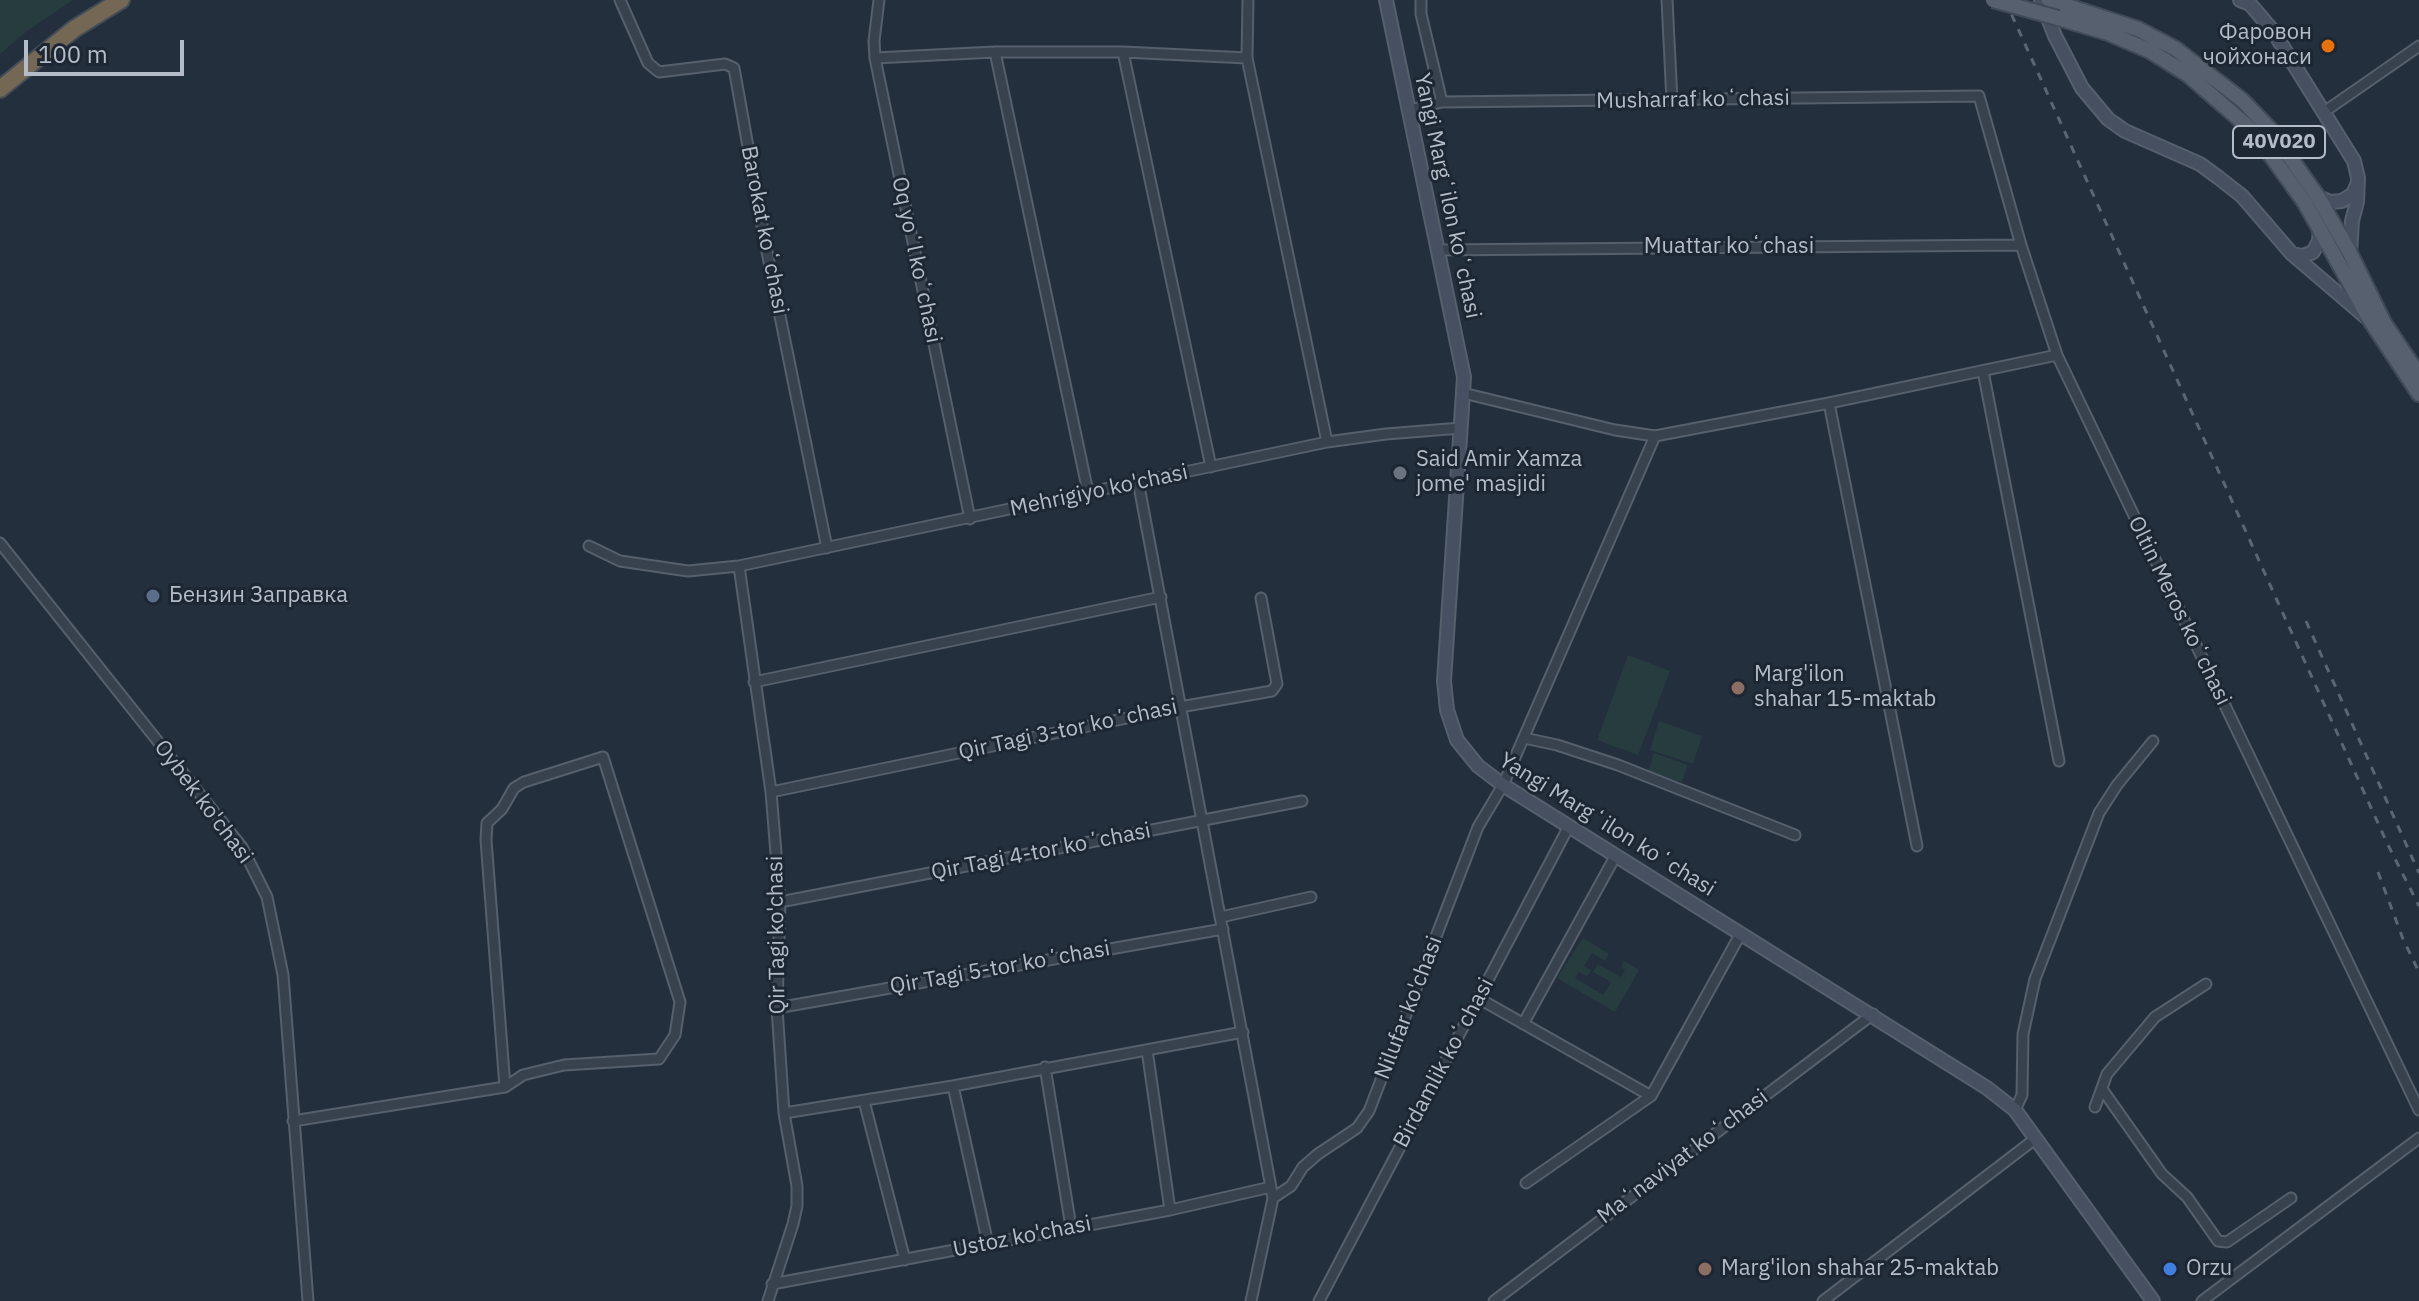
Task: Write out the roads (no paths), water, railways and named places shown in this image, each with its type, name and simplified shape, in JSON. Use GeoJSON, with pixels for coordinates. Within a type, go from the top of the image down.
{"type":"FeatureCollection","features":[{"type":"Feature","properties":{"kind":"highway"},"geometry":{"type":"LineString","coordinates":[[0,89],[74,29],[121,0]]}},
{"type":"Feature","properties":{"kind":"main road","name":"Yangi Margʻilon koʻchasi"},"geometry":{"type":"LineString","coordinates":[[1386,0],[1464,377],[1444,695],[1462,747],[1478,766],[1503,785],[1873,1014],[1987,1088],[2015,1110],[2153,1301]]}},
{"type":"Feature","properties":{"kind":"main road","name":"40V020"},"geometry":{"type":"LineString","coordinates":[[1993,0],[2108,33],[2136,45],[2187,74],[2254,132],[2320,227],[2372,323],[2419,394]]}},
{"type":"Feature","properties":{"kind":"main road"},"geometry":{"type":"LineString","coordinates":[[2041,0],[2055,36],[2082,88],[2108,119],[2125,131],[2187,158],[2219,178],[2242,196],[2292,254],[2372,323]]}},
{"type":"Feature","properties":{"kind":"main road","name":"40V020"},"geometry":{"type":"LineString","coordinates":[[2051,0],[2138,29],[2176,49],[2211,73],[2270,129],[2318,197],[2384,323],[2419,375]]}},
{"type":"Feature","properties":{"kind":"main road"},"geometry":{"type":"LineString","coordinates":[[2246,1],[2273,31],[2354,161],[2358,178],[2350,253]]}},
{"type":"Feature","properties":{"kind":"main road"},"geometry":{"type":"LineString","coordinates":[[2318,197],[2336,202],[2348,198],[2353,194],[2358,178]]}},
{"type":"Feature","properties":{"kind":"main road"},"geometry":{"type":"LineString","coordinates":[[2292,254],[2303,256],[2313,252],[2319,241],[2320,227]]}},
{"type":"Feature","properties":{"kind":"street","name":"Barokat koʻchasi"},"geometry":{"type":"LineString","coordinates":[[620,0],[648,63],[659,72],[725,64],[734,68],[765,242],[827,548]]}},
{"type":"Feature","properties":{"kind":"street","name":"Oq yoʻl koʻchasi"},"geometry":{"type":"LineString","coordinates":[[879,0],[875,58],[970,519]]}},
{"type":"Feature","properties":{"kind":"street"},"geometry":{"type":"LineString","coordinates":[[1248,0],[1247,58],[1327,442]]}},
{"type":"Feature","properties":{"kind":"street"},"geometry":{"type":"LineString","coordinates":[[1421,0],[1421,14],[1442,102]]}},
{"type":"Feature","properties":{"kind":"street"},"geometry":{"type":"LineString","coordinates":[[1667,0],[1672,101]]}},
{"type":"Feature","properties":{"kind":"street"},"geometry":{"type":"LineString","coordinates":[[2324,112],[2419,46]]}},
{"type":"Feature","properties":{"kind":"street"},"geometry":{"type":"LineString","coordinates":[[875,58],[995,52],[1123,52],[1247,58]]}},
{"type":"Feature","properties":{"kind":"street"},"geometry":{"type":"LineString","coordinates":[[995,52],[1088,492]]}},
{"type":"Feature","properties":{"kind":"street"},"geometry":{"type":"LineString","coordinates":[[1123,52],[1211,467]]}},
{"type":"Feature","properties":{"kind":"street","name":"Musharraf koʻchasi"},"geometry":{"type":"LineString","coordinates":[[1409,110],[1442,102],[1979,96]]}},
{"type":"Feature","properties":{"kind":"street","name":"Oltin Meros koʻchasi"},"geometry":{"type":"LineString","coordinates":[[1979,96],[2021,245],[2057,355],[2419,1110]]}},
{"type":"Feature","properties":{"kind":"street","name":"Muattar koʻchasi"},"geometry":{"type":"LineString","coordinates":[[1437,250],[2021,245]]}},
{"type":"Feature","properties":{"kind":"street"},"geometry":{"type":"LineString","coordinates":[[1463,393],[1615,430],[1655,436],[2057,355]]}},
{"type":"Feature","properties":{"kind":"street"},"geometry":{"type":"LineString","coordinates":[[1983,371],[2059,761]]}},
{"type":"Feature","properties":{"kind":"street"},"geometry":{"type":"LineString","coordinates":[[1829,403],[1917,846]]}},
{"type":"Feature","properties":{"kind":"street","name":"Mehrigiyo ko'chasi"},"geometry":{"type":"LineString","coordinates":[[589,546],[620,561],[688,571],[739,566],[1327,442],[1461,428]]}},
{"type":"Feature","properties":{"kind":"street","name":"Nilufar ko'chasi"},"geometry":{"type":"LineString","coordinates":[[1272,1193],[1291,1186],[1303,1167],[1357,1128],[1369,1111],[1478,827],[1503,785],[1655,436]]}},
{"type":"Feature","properties":{"kind":"street"},"geometry":{"type":"LineString","coordinates":[[1138,481],[1272,1193],[1249,1301]]}},
{"type":"Feature","properties":{"kind":"street","name":"Oybek ko'chasi"},"geometry":{"type":"LineString","coordinates":[[0,543],[242,847],[267,897],[283,975],[308,1301]]}},
{"type":"Feature","properties":{"kind":"street","name":"Qir Tagi ko'chasi"},"geometry":{"type":"LineString","coordinates":[[739,566],[771,792],[780,902],[777,1008],[784,1113],[797,1186],[797,1206],[768,1301]]}},
{"type":"Feature","properties":{"kind":"street"},"geometry":{"type":"LineString","coordinates":[[754,682],[1161,597]]}},
{"type":"Feature","properties":{"kind":"street","name":"Qir Tagi 3-tor koʼchasi"},"geometry":{"type":"LineString","coordinates":[[771,792],[1180,707],[1272,691],[1277,684],[1261,598]]}},
{"type":"Feature","properties":{"kind":"street"},"geometry":{"type":"LineString","coordinates":[[1524,738],[1618,765],[1795,835]]}},
{"type":"Feature","properties":{"kind":"street"},"geometry":{"type":"LineString","coordinates":[[2015,1110],[2022,1095],[2023,1034],[2035,979],[2046,949],[2099,813],[2117,785],[2153,741]]}},
{"type":"Feature","properties":{"kind":"street"},"geometry":{"type":"LineString","coordinates":[[293,1121],[505,1087],[523,1075],[564,1065],[659,1059],[675,1035],[680,1002],[603,757],[524,782],[514,788],[502,809],[487,823],[505,1087]]}},
{"type":"Feature","properties":{"kind":"street","name":"Qir Tagi 4-tor koʼchasi"},"geometry":{"type":"LineString","coordinates":[[780,902],[1302,801]]}},
{"type":"Feature","properties":{"kind":"street","name":"Birdamlik koʻchasi"},"geometry":{"type":"LineString","coordinates":[[1319,1301],[1569,826]]}},
{"type":"Feature","properties":{"kind":"street"},"geometry":{"type":"LineString","coordinates":[[1523,1024],[1616,855]]}},
{"type":"Feature","properties":{"kind":"street"},"geometry":{"type":"LineString","coordinates":[[1221,917],[1311,897]]}},
{"type":"Feature","properties":{"kind":"street","name":"Qir Tagi 5-tor koʼchasi"},"geometry":{"type":"LineString","coordinates":[[777,1008],[1223,929]]}},
{"type":"Feature","properties":{"kind":"street"},"geometry":{"type":"LineString","coordinates":[[1526,1183],[1651,1096],[1741,933]]}},
{"type":"Feature","properties":{"kind":"street"},"geometry":{"type":"LineString","coordinates":[[2095,1107],[2107,1074],[2155,1017],[2206,984]]}},
{"type":"Feature","properties":{"kind":"street"},"geometry":{"type":"LineString","coordinates":[[1478,998],[1651,1096]]}},
{"type":"Feature","properties":{"kind":"street","name":"Maʻnaviyat koʻchasi"},"geometry":{"type":"LineString","coordinates":[[1494,1301],[1873,1014]]}},
{"type":"Feature","properties":{"kind":"street"},"geometry":{"type":"LineString","coordinates":[[784,1113],[953,1086],[1243,1032]]}},
{"type":"Feature","properties":{"kind":"street"},"geometry":{"type":"LineString","coordinates":[[1147,1050],[1170,1210]]}},
{"type":"Feature","properties":{"kind":"street"},"geometry":{"type":"LineString","coordinates":[[1045,1067],[1071,1227]]}},
{"type":"Feature","properties":{"kind":"street"},"geometry":{"type":"LineString","coordinates":[[953,1086],[988,1244]]}},
{"type":"Feature","properties":{"kind":"street"},"geometry":{"type":"LineString","coordinates":[[2102,1089],[2162,1174],[2187,1197],[2218,1241],[2227,1242],[2291,1198]]}},
{"type":"Feature","properties":{"kind":"street"},"geometry":{"type":"LineString","coordinates":[[864,1101],[905,1260]]}},
{"type":"Feature","properties":{"kind":"street"},"geometry":{"type":"LineString","coordinates":[[2202,1301],[2419,1138]]}},
{"type":"Feature","properties":{"kind":"street"},"geometry":{"type":"LineString","coordinates":[[1823,1301],[2035,1139]]}},
{"type":"Feature","properties":{"kind":"street","name":"Ustoz ko'chasi"},"geometry":{"type":"LineString","coordinates":[[772,1284],[1071,1227],[1272,1193]]}},
{"type":"Feature","properties":{"kind":"railway"},"geometry":{"type":"LineString","coordinates":[[2005,0],[2387,843],[2419,906]]}},
{"type":"Feature","properties":{"kind":"railway"},"geometry":{"type":"LineString","coordinates":[[2306,621],[2419,873]]}},
{"type":"Feature","properties":{"kind":"railway"},"geometry":{"type":"LineString","coordinates":[[2378,872],[2419,972]]}},
{"type":"Feature","properties":{"kind":"place","name":"Фаровон чойхонаси"},"geometry":{"type":"Point","coordinates":[2328,46]}},
{"type":"Feature","properties":{"kind":"place","name":"Said Amir Xamza jome' masjidi"},"geometry":{"type":"Point","coordinates":[1400,473]}},
{"type":"Feature","properties":{"kind":"place","name":"Бензин Заправка"},"geometry":{"type":"Point","coordinates":[153,596]}},
{"type":"Feature","properties":{"kind":"place","name":"Marg'ilon shahar 15-maktab"},"geometry":{"type":"Point","coordinates":[1738,688]}},
{"type":"Feature","properties":{"kind":"place","name":"Marg'ilon shahar 25-maktab"},"geometry":{"type":"Point","coordinates":[1705,1269]}},
{"type":"Feature","properties":{"kind":"place","name":"Orzu"},"geometry":{"type":"Point","coordinates":[2170,1269]}}]}
